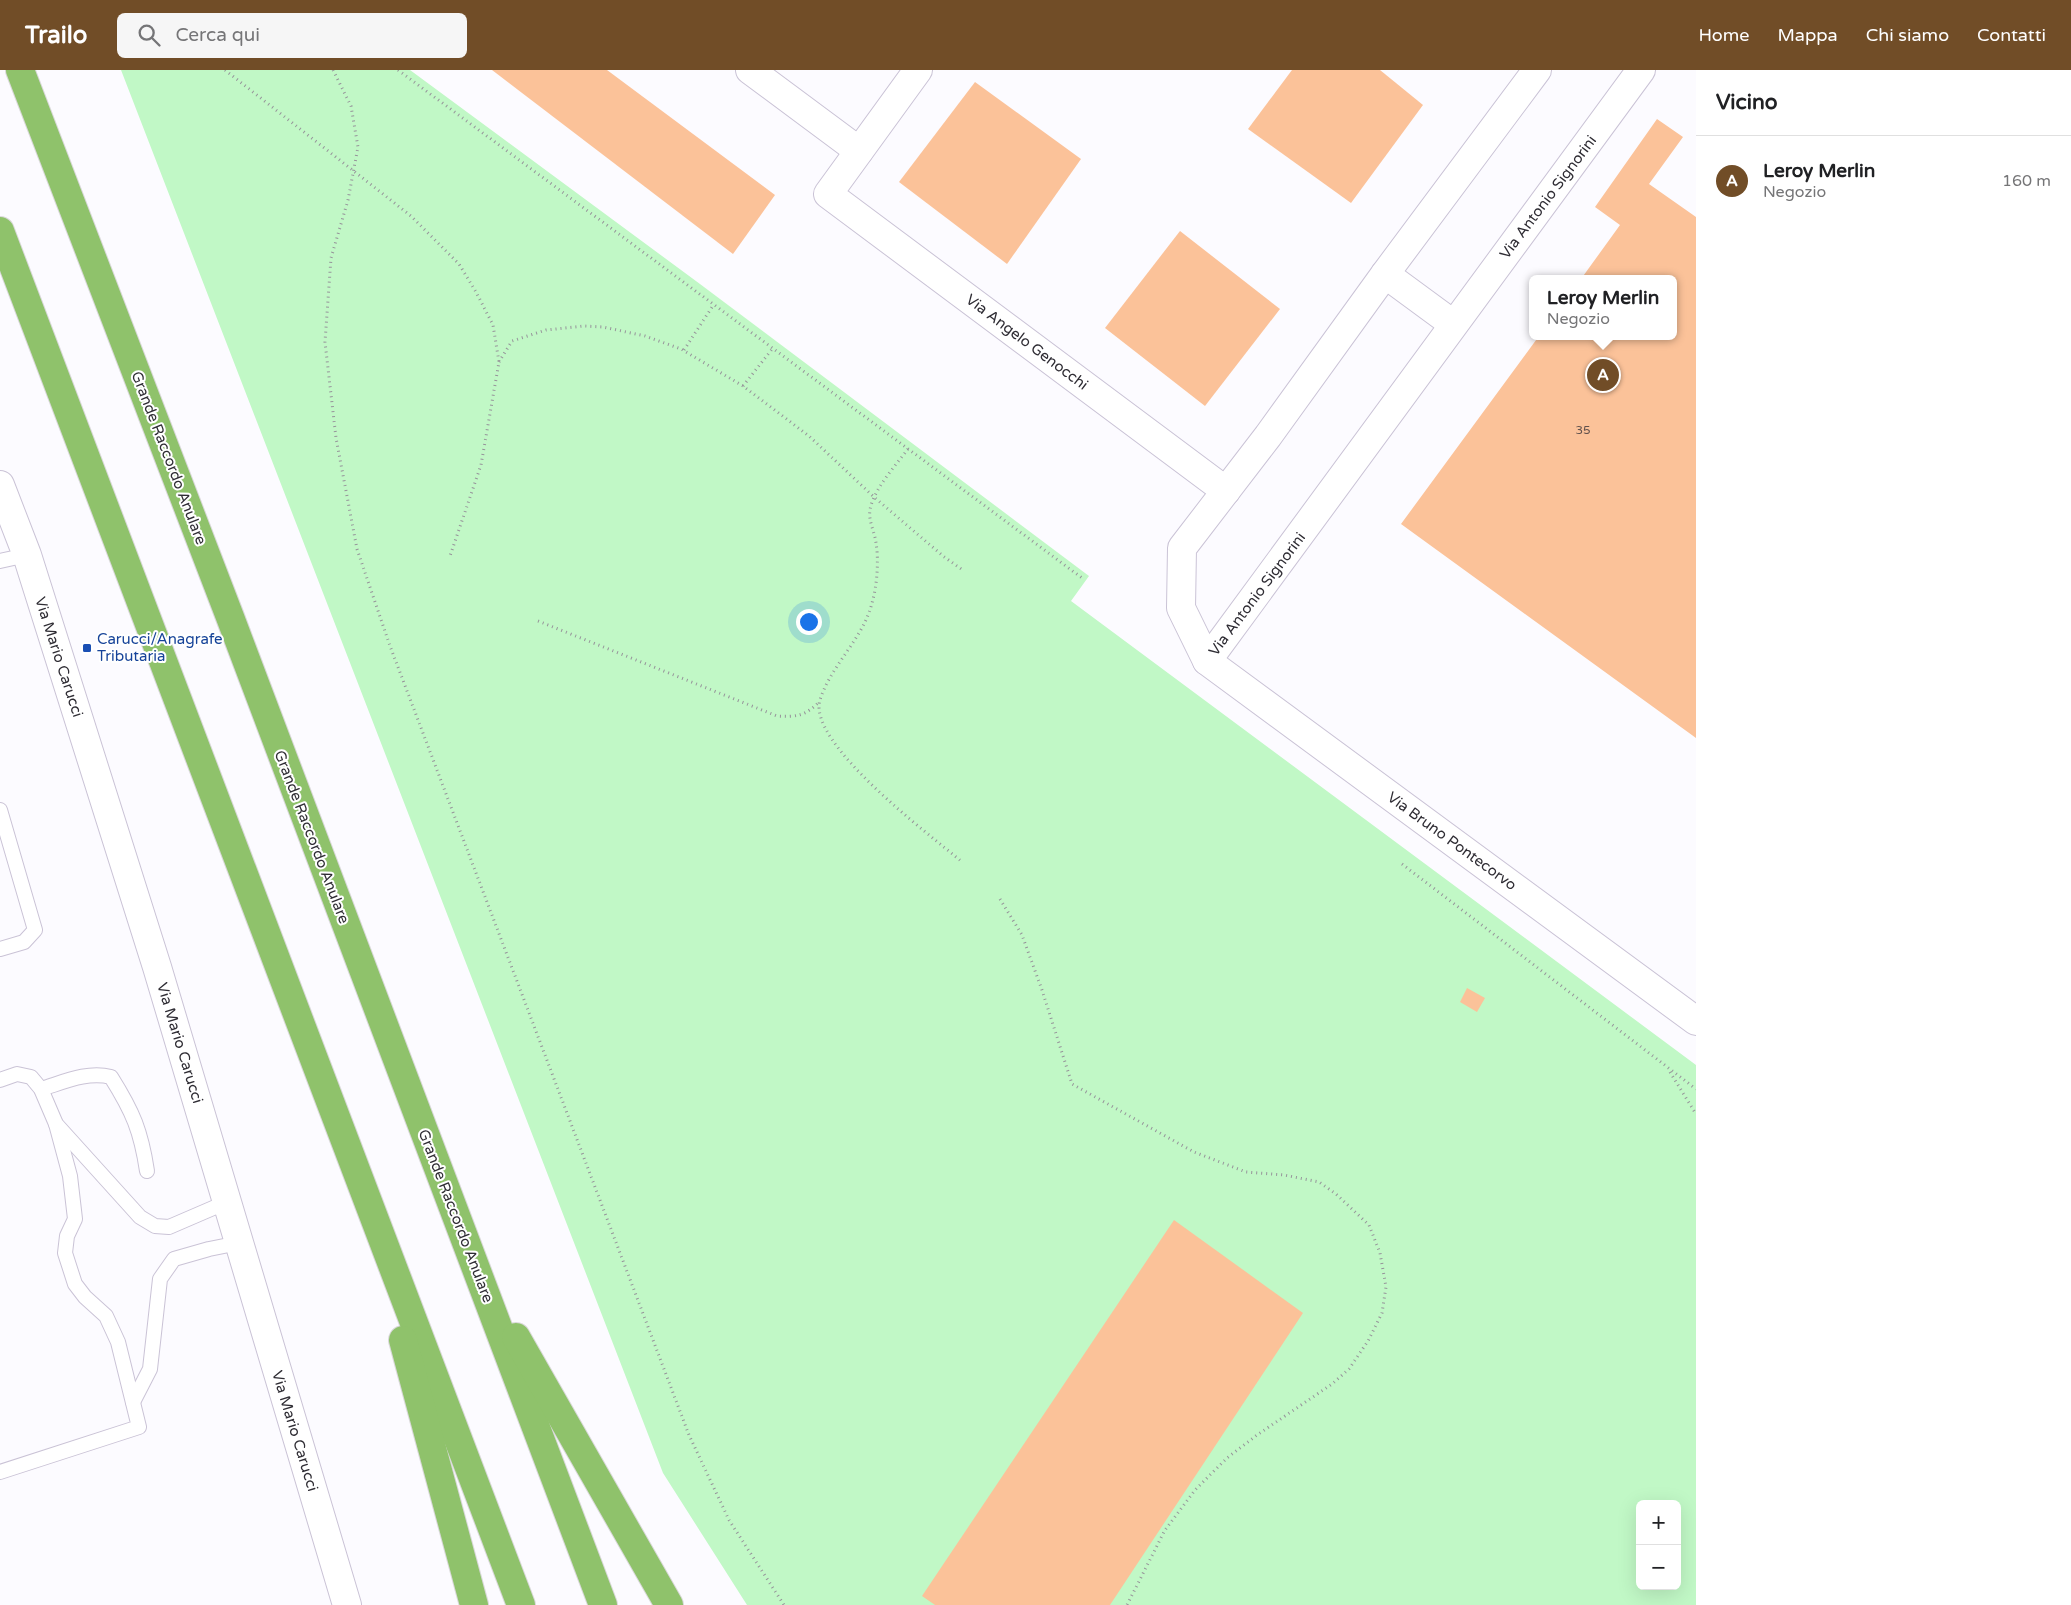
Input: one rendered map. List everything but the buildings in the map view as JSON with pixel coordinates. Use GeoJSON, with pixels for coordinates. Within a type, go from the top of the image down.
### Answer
{"type":"FeatureCollection","features":[{"type":"Feature","properties":{"kind":"highway","name":"Grande Raccordo Anulare"},"geometry":{"type":"LineString","coordinates":[[20,70],[603,1605]]}},
{"type":"Feature","properties":{"kind":"highway"},"geometry":{"type":"LineString","coordinates":[[0,231],[521,1605]]}},
{"type":"Feature","properties":{"kind":"highway"},"geometry":{"type":"LineString","coordinates":[[360,1182],[474,1605]]}},
{"type":"Feature","properties":{"kind":"highway"},"geometry":{"type":"LineString","coordinates":[[474,1265],[669,1605]]}},
{"type":"Feature","properties":{"kind":"street"},"geometry":{"type":"LineString","coordinates":[[750,70],[859,151],[918,70]]}},
{"type":"Feature","properties":{"kind":"street","name":"Via Antonio Signorini"},"geometry":{"type":"LineString","coordinates":[[1537,70],[1385,274],[1268,436],[1182,548],[1181,608],[1207,661],[1337,486],[1633,73]]}},
{"type":"Feature","properties":{"kind":"street","name":"Via Angelo Genocchi"},"geometry":{"type":"LineString","coordinates":[[859,151],[828,194],[1226,491]]}},
{"type":"Feature","properties":{"kind":"street"},"geometry":{"type":"LineString","coordinates":[[1385,274],[1453,324]]}},
{"type":"Feature","properties":{"kind":"street","name":"Via Mario Carucci"},"geometry":{"type":"LineString","coordinates":[[0,486],[7,528],[27,554],[157,967],[347,1605]]}},
{"type":"Feature","properties":{"kind":"street","name":"Via Bruno Pontecorvo"},"geometry":{"type":"LineString","coordinates":[[1207,661],[1696,1021]]}},
{"type":"Feature","properties":{"kind":"lane"},"geometry":{"type":"LineString","coordinates":[[0,561],[27,554]]}},
{"type":"Feature","properties":{"kind":"lane"},"geometry":{"type":"LineString","coordinates":[[0,810],[35,930],[24,942],[0,949]]}},
{"type":"Feature","properties":{"kind":"lane"},"geometry":{"type":"LineString","coordinates":[[0,1080],[17,1074],[31,1077],[41,1089],[56,1124],[70,1176],[75,1219],[67,1236],[65,1253],[74,1284],[106,1316],[118,1342],[139,1427],[0,1472]]}},
{"type":"Feature","properties":{"kind":"lane"},"geometry":{"type":"LineString","coordinates":[[41,1089],[84,1076],[100,1074],[111,1077],[129,1106],[136,1123],[142,1139],[147,1171]]}},
{"type":"Feature","properties":{"kind":"lane"},"geometry":{"type":"LineString","coordinates":[[56,1124],[140,1217],[155,1226],[169,1227],[227,1202]]}},
{"type":"Feature","properties":{"kind":"lane"},"geometry":{"type":"LineString","coordinates":[[133,1402],[150,1369],[160,1279],[174,1259],[208,1249],[239,1243]]}},
{"type":"Feature","properties":{"kind":"path"},"geometry":{"type":"LineString","coordinates":[[225,70],[412,216],[459,264],[494,325],[499,362],[481,465],[450,556]]}},
{"type":"Feature","properties":{"kind":"path"},"geometry":{"type":"LineString","coordinates":[[333,70],[351,106],[358,147],[348,200],[331,258],[326,342],[336,438],[357,549],[390,646],[689,1435],[728,1520],[784,1605]]}},
{"type":"Feature","properties":{"kind":"path"},"geometry":{"type":"LineString","coordinates":[[398,70],[1082,578]]}},
{"type":"Feature","properties":{"kind":"path"},"geometry":{"type":"LineString","coordinates":[[684,350],[714,304]]}},
{"type":"Feature","properties":{"kind":"path"},"geometry":{"type":"LineString","coordinates":[[499,362],[512,341],[546,330],[584,326],[603,327],[645,336],[684,350],[742,386],[809,436],[874,497],[943,556],[964,571]]}},
{"type":"Feature","properties":{"kind":"path"},"geometry":{"type":"LineString","coordinates":[[742,386],[773,348]]}},
{"type":"Feature","properties":{"kind":"path"},"geometry":{"type":"LineString","coordinates":[[538,621],[778,716],[796,717],[811,710],[820,702],[842,659],[862,627],[872,604],[876,575],[876,544],[870,511],[874,497],[908,449]]}},
{"type":"Feature","properties":{"kind":"path"},"geometry":{"type":"LineString","coordinates":[[820,702],[823,725],[837,747],[866,779],[961,861]]}},
{"type":"Feature","properties":{"kind":"path"},"geometry":{"type":"LineString","coordinates":[[1402,864],[1696,1089]]}},
{"type":"Feature","properties":{"kind":"path"},"geometry":{"type":"LineString","coordinates":[[1000,899],[1022,935],[1072,1084],[1194,1152],[1246,1172],[1284,1175],[1319,1182],[1336,1194],[1369,1225],[1380,1253],[1386,1286],[1382,1313],[1368,1341],[1349,1369],[1332,1384],[1257,1435],[1227,1458],[1195,1490],[1165,1530],[1128,1605]]}},
{"type":"Feature","properties":{"kind":"path"},"geometry":{"type":"LineString","coordinates":[[1669,1069],[1696,1114]]}},
{"type":"Feature","properties":{"kind":"green space"},"geometry":{"type":"Polygon","coordinates":[[[121,70],[410,70],[700,284],[1089,576],[1071,601],[1696,1065],[1696,1605],[747,1605],[663,1473],[121,70]]]}},
{"type":"Feature","properties":{"kind":"place","name":"Leroy Merlin"},"geometry":{"type":"Point","coordinates":[1603,375]}},
{"type":"Feature","properties":{"kind":"place","name":"Carucci/Anagrafe Tributaria"},"geometry":{"type":"Point","coordinates":[87,648]}}]}
